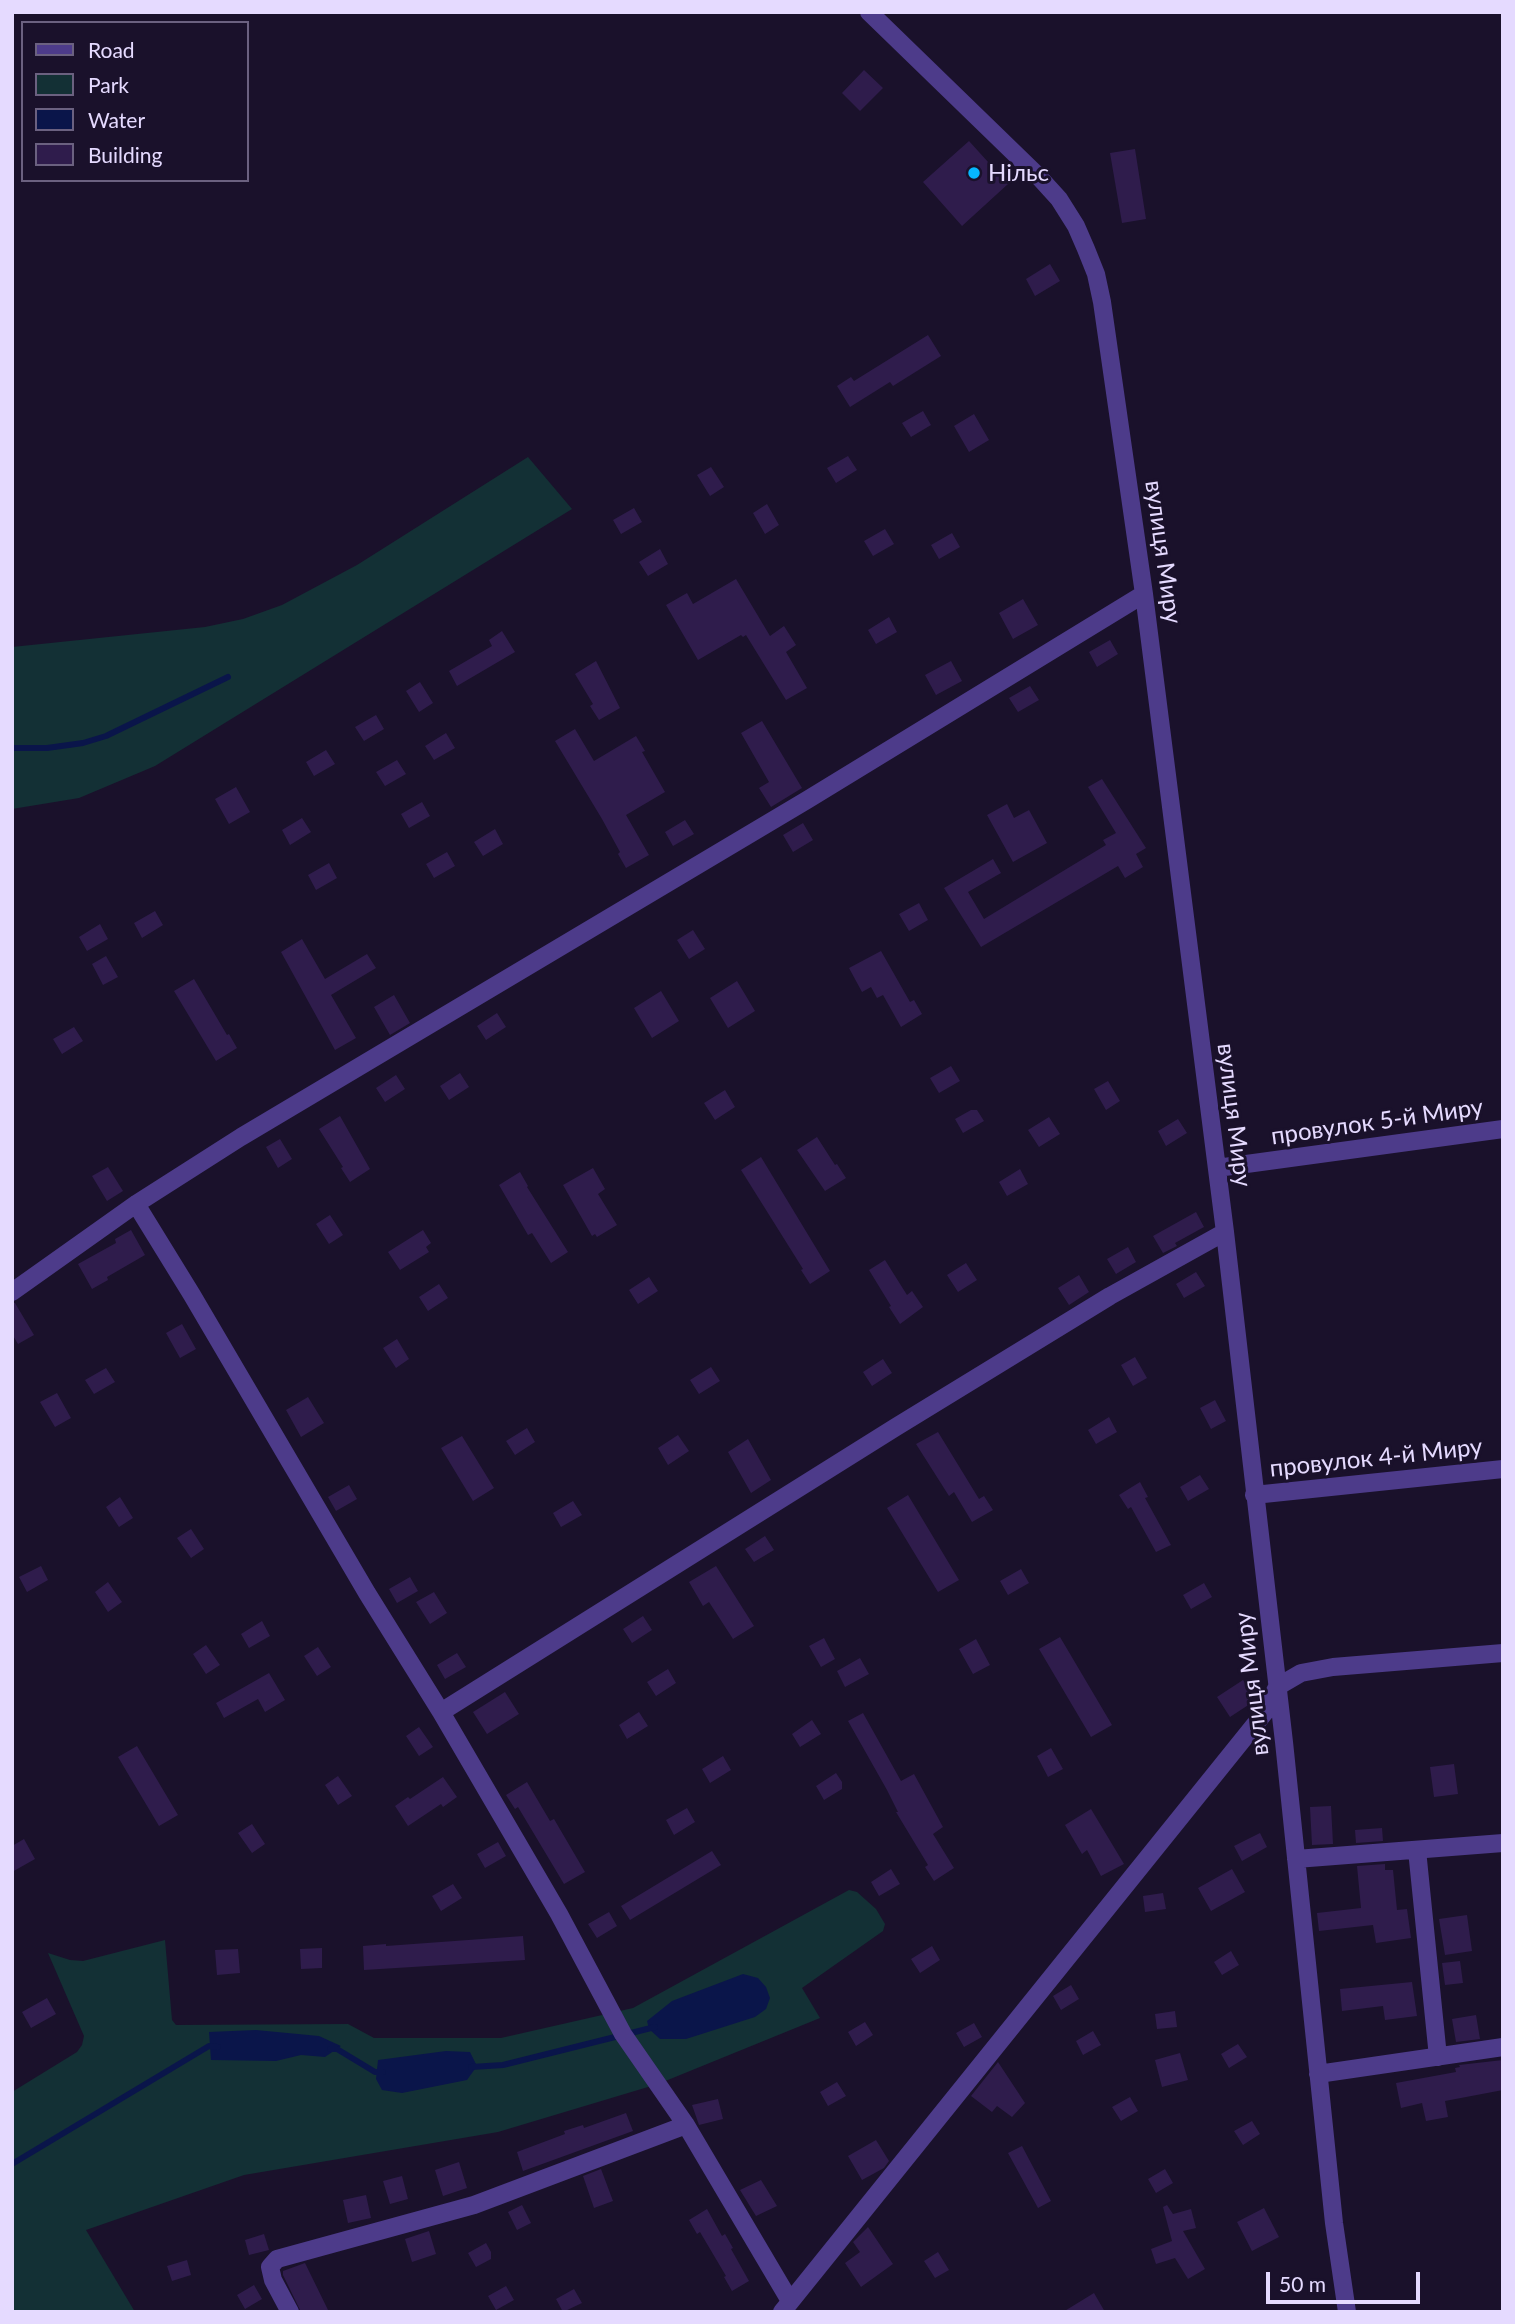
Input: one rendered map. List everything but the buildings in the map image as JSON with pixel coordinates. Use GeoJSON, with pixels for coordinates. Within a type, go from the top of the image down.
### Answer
{"type":"FeatureCollection","features":[{"type":"Feature","properties":{"kind":"street","name":"вулиця Миру"},"geometry":{"type":"LineString","coordinates":[[869,12],[1059,199],[1076,226],[1096,274],[1104,312],[1144,594],[1217,1168],[1277,1687],[1334,2223],[1347,2312]]}},
{"type":"Feature","properties":{"kind":"street"},"geometry":{"type":"LineString","coordinates":[[12,1292],[136,1204],[241,1137],[807,800],[1144,594]]}},
{"type":"Feature","properties":{"kind":"street","name":"провулок 5-й Миру"},"geometry":{"type":"LineString","coordinates":[[1217,1168],[1503,1129]]}},
{"type":"Feature","properties":{"kind":"street"},"geometry":{"type":"LineString","coordinates":[[136,1204],[367,1593],[441,1712],[559,1914],[623,2034],[686,2125],[786,2306],[1265,1712],[1277,1687],[1301,1673],[1333,1667],[1503,1653]]}},
{"type":"Feature","properties":{"kind":"street"},"geometry":{"type":"LineString","coordinates":[[441,1712],[884,1434],[1110,1296],[1224,1232]]}},
{"type":"Feature","properties":{"kind":"street","name":"провулок 4-й Миру"},"geometry":{"type":"LineString","coordinates":[[1254,1495],[1503,1469]]}},
{"type":"Feature","properties":{"kind":"street"},"geometry":{"type":"LineString","coordinates":[[1296,1859],[1503,1843]]}},
{"type":"Feature","properties":{"kind":"street"},"geometry":{"type":"LineString","coordinates":[[1417,1850],[1438,2057]]}},
{"type":"Feature","properties":{"kind":"street"},"geometry":{"type":"LineString","coordinates":[[1318,2074],[1503,2047]]}},
{"type":"Feature","properties":{"kind":"street"},"geometry":{"type":"LineString","coordinates":[[290,2312],[273,2280],[270,2267],[277,2259],[474,2205],[686,2125]]}},
{"type":"Feature","properties":{"kind":"green space"},"geometry":{"type":"Polygon","coordinates":[[[528,457],[572,509],[155,766],[79,798],[12,809],[12,647],[205,627],[243,619],[282,605],[357,565],[528,457]]]}},
{"type":"Feature","properties":{"kind":"green space"},"geometry":{"type":"Polygon","coordinates":[[[849,1890],[857,1892],[876,1909],[885,1924],[883,1931],[802,1988],[820,2018],[658,2084],[498,2132],[244,2175],[86,2230],[135,2312],[12,2312],[12,2092],[77,2052],[84,2036],[48,1953],[83,1961],[165,1940],[172,2020],[176,2025],[348,2024],[374,2038],[501,2038],[633,2008],[849,1890]]]}},
{"type":"Feature","properties":{"kind":"water"},"geometry":{"type":"Polygon","coordinates":[[[743,1974],[758,1978],[766,1987],[770,1998],[766,2009],[755,2017],[686,2039],[660,2039],[649,2029],[647,2021],[672,2001],[743,1974]]]}},
{"type":"Feature","properties":{"kind":"water"},"geometry":{"type":"Polygon","coordinates":[[[256,2030],[319,2036],[341,2046],[325,2057],[301,2055],[276,2061],[211,2060],[209,2032],[256,2030]]]}},
{"type":"Feature","properties":{"kind":"water"},"geometry":{"type":"Polygon","coordinates":[[[446,2051],[470,2052],[477,2066],[467,2080],[402,2093],[382,2090],[376,2079],[378,2060],[446,2051]]]}},
{"type":"Feature","properties":{"kind":"waterway"},"geometry":{"type":"LineString","coordinates":[[12,748],[47,748],[83,743],[106,736],[228,677]]}},
{"type":"Feature","properties":{"kind":"waterway"},"geometry":{"type":"LineString","coordinates":[[471,2067],[503,2065],[655,2027]]}},
{"type":"Feature","properties":{"kind":"waterway"},"geometry":{"type":"LineString","coordinates":[[12,2164],[209,2046],[218,2047]]}},
{"type":"Feature","properties":{"kind":"waterway"},"geometry":{"type":"LineString","coordinates":[[330,2049],[337,2049],[375,2072],[383,2072]]}},
{"type":"Feature","properties":{"kind":"place","name":"Нільс"},"geometry":{"type":"Point","coordinates":[974,173]}}]}
